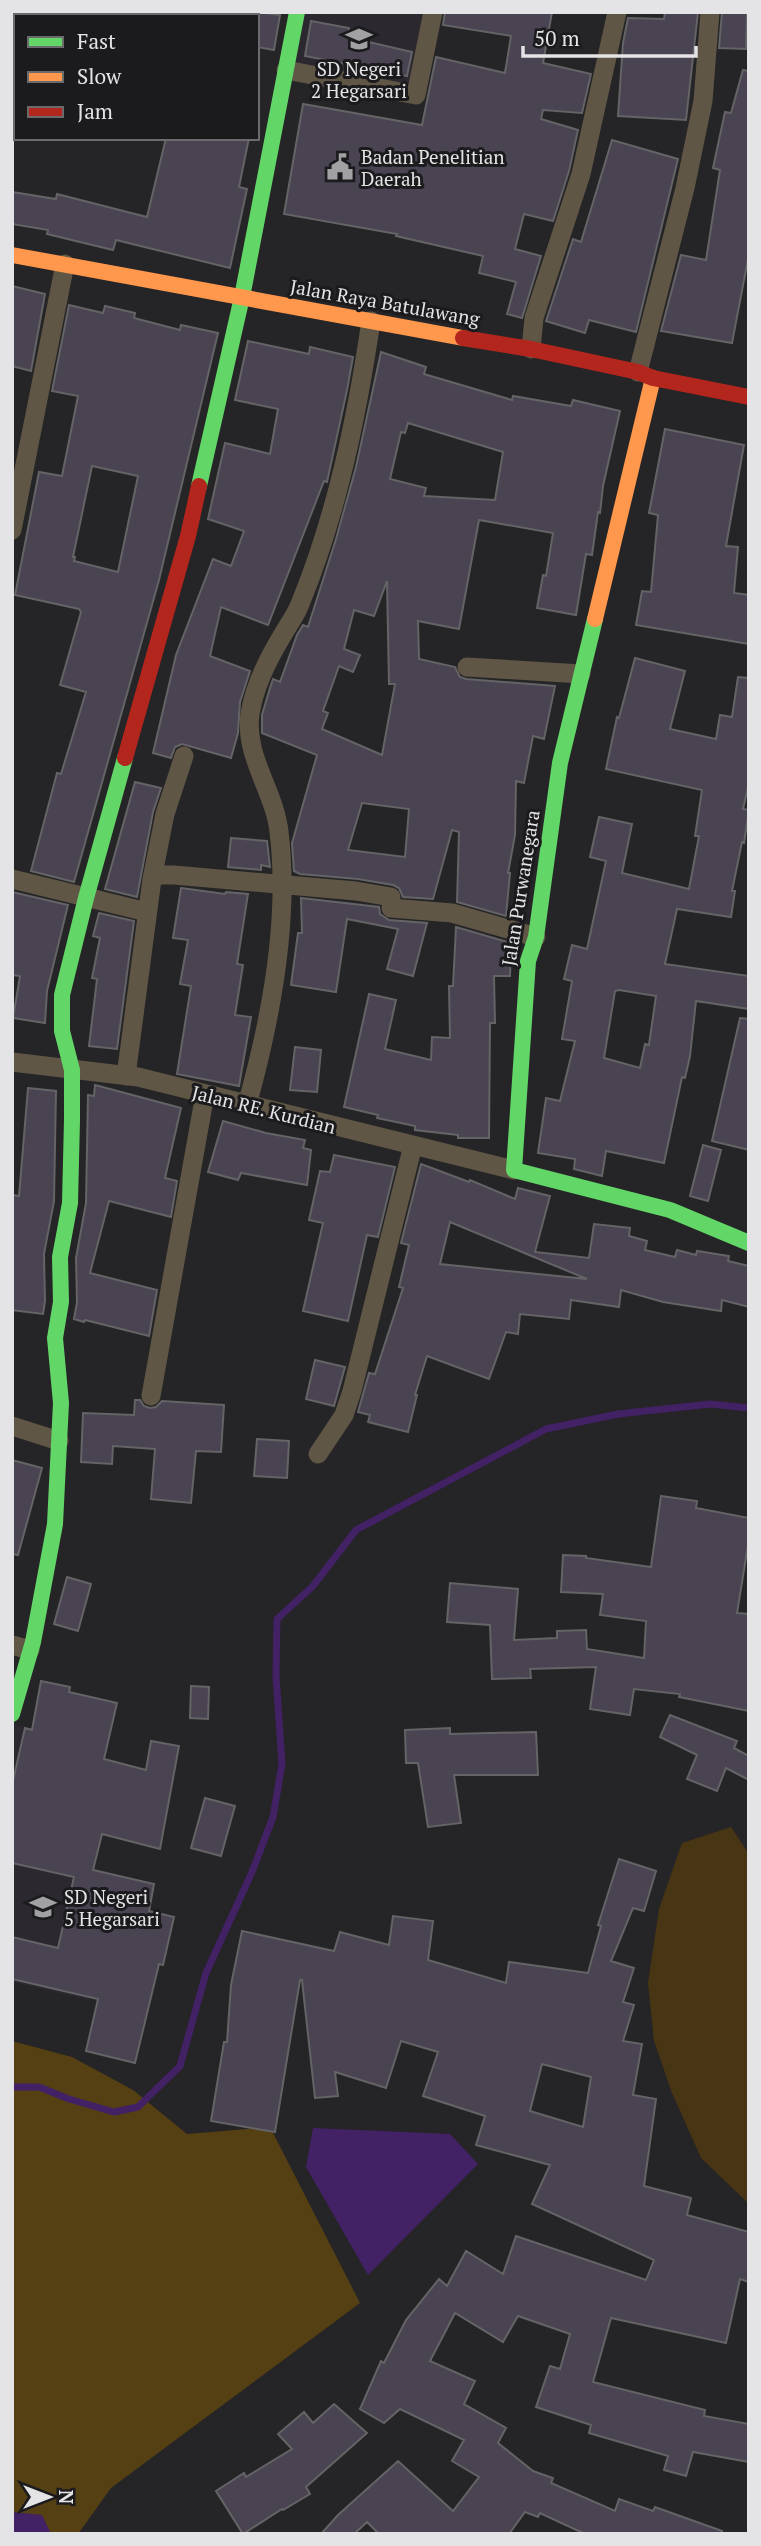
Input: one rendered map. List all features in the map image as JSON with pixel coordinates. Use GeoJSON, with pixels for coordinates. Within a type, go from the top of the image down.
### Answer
{"type":"FeatureCollection","features":[{"type":"Feature","properties":{"kind":"main road"},"geometry":{"type":"LineString","coordinates":[[12,1714],[21,1648],[55,1524],[61,1403],[55,1338],[61,1302],[60,1257],[70,1203],[72,1070],[62,1031],[62,995],[86,898],[188,536],[242,297],[297,12]]}},
{"type":"Feature","properties":{"kind":"main road","name":"Jalan Raya Batulawang"},"geometry":{"type":"LineString","coordinates":[[12,255],[531,349],[749,397]]}},
{"type":"Feature","properties":{"kind":"main road","name":"Jalan Purwanegara"},"geometry":{"type":"LineString","coordinates":[[514,1170],[528,961],[536,937],[560,763],[646,375]]}},
{"type":"Feature","properties":{"kind":"main road"},"geometry":{"type":"LineString","coordinates":[[514,1170],[670,1210],[749,1243]]}},
{"type":"Feature","properties":{"kind":"street"},"geometry":{"type":"LineString","coordinates":[[286,69],[416,95],[433,12]]}},
{"type":"Feature","properties":{"kind":"street"},"geometry":{"type":"LineString","coordinates":[[531,349],[534,318],[581,174],[617,12]]}},
{"type":"Feature","properties":{"kind":"street"},"geometry":{"type":"LineString","coordinates":[[646,375],[700,113],[710,12]]}},
{"type":"Feature","properties":{"kind":"street"},"geometry":{"type":"LineString","coordinates":[[12,530],[65,264]]}},
{"type":"Feature","properties":{"kind":"street"},"geometry":{"type":"LineString","coordinates":[[247,1105],[276,970],[282,884],[279,830],[251,741],[250,716],[256,690],[280,639],[299,607],[330,517],[361,389],[371,321]]}},
{"type":"Feature","properties":{"kind":"street"},"geometry":{"type":"LineString","coordinates":[[467,667],[581,674]]}},
{"type":"Feature","properties":{"kind":"street"},"geometry":{"type":"LineString","coordinates":[[126,1076],[152,879],[165,814],[184,756]]}},
{"type":"Feature","properties":{"kind":"street"},"geometry":{"type":"LineString","coordinates":[[152,879],[160,875],[174,875],[282,884],[452,913],[536,937]]}},
{"type":"Feature","properties":{"kind":"street"},"geometry":{"type":"LineString","coordinates":[[12,879],[147,912]]}},
{"type":"Feature","properties":{"kind":"street","name":"Jalan RE. Kurdian"},"geometry":{"type":"LineString","coordinates":[[12,1062],[126,1076],[514,1170]]}},
{"type":"Feature","properties":{"kind":"street"},"geometry":{"type":"LineString","coordinates":[[151,1396],[205,1094]]}},
{"type":"Feature","properties":{"kind":"street"},"geometry":{"type":"LineString","coordinates":[[318,1454],[344,1415],[352,1391],[413,1145]]}},
{"type":"Feature","properties":{"kind":"street"},"geometry":{"type":"LineString","coordinates":[[12,1426],[59,1441]]}},
{"type":"Feature","properties":{"kind":"shaded area","name":"SD Negeri 2 Hegarsari"},"geometry":{"type":"Polygon","coordinates":[[[301,12],[429,12],[413,90],[290,65],[301,12]]]}},
{"type":"Feature","properties":{"kind":"shaded area"},"geometry":{"type":"Polygon","coordinates":[[[12,1724],[59,1734],[80,1864],[117,1874],[89,2000],[12,1982],[12,1724]]]}},
{"type":"Feature","properties":{"kind":"shaded area"},"geometry":{"type":"Polygon","coordinates":[[[731,1827],[749,1854],[749,2204],[701,2158],[672,2093],[654,2041],[648,1983],[659,1909],[682,1843],[731,1827]]]}},
{"type":"Feature","properties":{"kind":"shaded area"},"geometry":{"type":"Polygon","coordinates":[[[12,2041],[72,2057],[133,2090],[187,2134],[270,2127],[360,2303],[111,2488],[78,2534],[12,2534],[12,2041]]]}},
{"type":"Feature","properties":{"kind":"shaded area"},"geometry":{"type":"Polygon","coordinates":[[[313,2128],[450,2134],[478,2164],[368,2275],[306,2167],[313,2128]]]}},
{"type":"Feature","properties":{"kind":"shaded area"},"geometry":{"type":"Polygon","coordinates":[[[12,2512],[42,2515],[51,2534],[12,2534],[12,2512]]]}},
{"type":"Feature","properties":{"kind":"building"},"geometry":{"type":"Polygon","coordinates":[[[445,12],[552,12],[543,63],[591,74],[582,113],[543,110],[541,119],[578,130],[569,171],[553,221],[524,214],[515,249],[541,256],[522,318],[507,314],[516,282],[479,273],[483,256],[396,236],[397,234],[284,214],[303,104],[422,125],[436,57],[505,73],[511,36],[443,25],[445,12]]]}},
{"type":"Feature","properties":{"kind":"building"},"geometry":{"type":"Polygon","coordinates":[[[665,12],[698,12],[686,120],[618,116],[623,43],[628,18],[664,19],[665,12]]]}},
{"type":"Feature","properties":{"kind":"building"},"geometry":{"type":"Polygon","coordinates":[[[722,12],[747,12],[746,49],[719,48],[722,12]]]}},
{"type":"Feature","properties":{"kind":"building"},"geometry":{"type":"Polygon","coordinates":[[[257,14],[280,15],[274,50],[259,47],[257,14]]]}},
{"type":"Feature","properties":{"kind":"building"},"geometry":{"type":"Polygon","coordinates":[[[311,21],[349,28],[347,37],[412,52],[407,76],[305,56],[311,21]]]}},
{"type":"Feature","properties":{"kind":"building"},"geometry":{"type":"Polygon","coordinates":[[[743,70],[749,71],[749,254],[732,343],[661,331],[681,255],[706,260],[720,170],[713,168],[725,112],[731,113],[743,70]]]}},
{"type":"Feature","properties":{"kind":"building"},"geometry":{"type":"Polygon","coordinates":[[[166,140],[249,140],[239,187],[247,189],[230,268],[116,240],[113,250],[47,234],[48,230],[12,224],[12,192],[56,199],[57,194],[147,217],[166,140]]]}},
{"type":"Feature","properties":{"kind":"building"},"geometry":{"type":"Polygon","coordinates":[[[612,140],[678,159],[636,332],[589,320],[585,333],[546,321],[573,239],[581,242],[612,140]]]}},
{"type":"Feature","properties":{"kind":"building"},"geometry":{"type":"Polygon","coordinates":[[[12,286],[45,294],[31,371],[12,366],[12,286]]]}},
{"type":"Feature","properties":{"kind":"building"},"geometry":{"type":"Polygon","coordinates":[[[69,305],[103,313],[105,306],[135,313],[134,318],[180,330],[181,325],[218,333],[159,580],[74,882],[31,871],[57,773],[61,774],[86,692],[60,685],[81,612],[79,609],[15,595],[39,472],[62,476],[78,396],[52,391],[69,305]],[[92,466],[74,561],[118,572],[138,476],[92,466]]]}},
{"type":"Feature","properties":{"kind":"building"},"geometry":{"type":"Polygon","coordinates":[[[248,341],[309,354],[310,347],[353,357],[347,390],[327,482],[324,481],[268,625],[221,607],[210,656],[250,671],[240,702],[238,733],[231,758],[182,744],[175,747],[171,758],[153,753],[176,655],[213,559],[231,566],[244,531],[208,519],[225,443],[270,454],[278,409],[235,400],[248,341]]]}},
{"type":"Feature","properties":{"kind":"building"},"geometry":{"type":"Polygon","coordinates":[[[381,352],[426,367],[424,374],[512,400],[513,396],[571,406],[573,400],[620,411],[603,486],[592,555],[586,554],[576,615],[537,608],[543,575],[546,576],[553,533],[479,520],[459,629],[418,621],[419,659],[455,667],[460,677],[466,679],[555,686],[544,739],[533,736],[524,783],[516,781],[515,835],[508,873],[506,916],[457,902],[459,832],[452,830],[433,899],[403,897],[399,888],[393,885],[300,874],[294,871],[292,843],[317,755],[262,733],[262,715],[273,679],[280,682],[297,635],[303,625],[308,627],[356,467],[381,352]],[[408,423],[405,433],[401,432],[390,479],[426,488],[424,496],[495,500],[503,452],[408,423]],[[387,581],[374,616],[354,610],[344,649],[360,655],[353,672],[339,666],[323,711],[328,713],[322,729],[382,755],[395,684],[389,684],[387,581]],[[362,803],[348,850],[405,857],[409,809],[362,803]]]}},
{"type":"Feature","properties":{"kind":"building"},"geometry":{"type":"Polygon","coordinates":[[[665,429],[744,445],[726,546],[738,547],[734,593],[749,595],[749,644],[636,625],[642,591],[651,592],[658,515],[649,513],[665,429]]]}},
{"type":"Feature","properties":{"kind":"building"},"geometry":{"type":"Polygon","coordinates":[[[635,658],[685,671],[670,729],[716,739],[720,715],[732,717],[738,677],[749,678],[749,783],[743,809],[749,810],[732,891],[735,891],[731,917],[677,909],[665,964],[749,976],[749,1009],[696,1001],[690,1056],[685,1078],[682,1077],[664,1163],[606,1151],[602,1176],[574,1169],[575,1159],[538,1153],[546,1098],[560,1101],[575,1041],[562,1039],[572,981],[564,979],[572,945],[587,949],[606,861],[590,857],[599,817],[632,824],[622,873],[689,889],[699,836],[695,836],[702,790],[606,769],[617,717],[619,718],[635,658]],[[615,991],[604,1058],[640,1068],[645,1044],[649,1045],[656,996],[615,991]]]}},
{"type":"Feature","properties":{"kind":"building"},"geometry":{"type":"Polygon","coordinates":[[[135,782],[161,788],[153,812],[137,897],[105,889],[135,782]]]}},
{"type":"Feature","properties":{"kind":"building"},"geometry":{"type":"Polygon","coordinates":[[[231,838],[267,841],[270,867],[261,865],[261,870],[228,867],[231,838]]]}},
{"type":"Feature","properties":{"kind":"building"},"geometry":{"type":"Polygon","coordinates":[[[181,888],[248,894],[237,964],[243,965],[235,1015],[251,1017],[239,1086],[177,1074],[191,986],[180,984],[188,940],[173,938],[181,888]]]}},
{"type":"Feature","properties":{"kind":"building"},"geometry":{"type":"Polygon","coordinates":[[[12,892],[68,905],[47,991],[45,1023],[13,1018],[20,976],[12,975],[12,892]]]}},
{"type":"Feature","properties":{"kind":"building"},"geometry":{"type":"Polygon","coordinates":[[[301,898],[379,907],[380,914],[389,920],[427,923],[413,976],[387,969],[398,929],[347,919],[336,992],[291,985],[298,933],[302,933],[301,898]]]}},
{"type":"Feature","properties":{"kind":"building"},"geometry":{"type":"Polygon","coordinates":[[[99,913],[134,921],[117,1049],[89,1046],[97,979],[92,978],[100,938],[93,936],[99,913]]]}},
{"type":"Feature","properties":{"kind":"building"},"geometry":{"type":"Polygon","coordinates":[[[456,927],[511,943],[510,976],[494,976],[495,1023],[490,1023],[489,1138],[458,1138],[458,1135],[415,1130],[415,1126],[344,1107],[369,994],[396,1000],[385,1049],[431,1060],[432,1037],[450,1038],[449,986],[453,986],[456,927]]]}},
{"type":"Feature","properties":{"kind":"building"},"geometry":{"type":"Polygon","coordinates":[[[740,1018],[749,1019],[749,1150],[712,1141],[740,1018]]]}},
{"type":"Feature","properties":{"kind":"building"},"geometry":{"type":"Polygon","coordinates":[[[295,1047],[321,1050],[317,1092],[290,1090],[295,1047]]]}},
{"type":"Feature","properties":{"kind":"building"},"geometry":{"type":"Polygon","coordinates":[[[95,1085],[181,1108],[165,1178],[177,1181],[171,1217],[109,1201],[90,1273],[157,1290],[149,1336],[74,1319],[77,1302],[76,1258],[86,1203],[88,1095],[94,1096],[95,1085]]]}},
{"type":"Feature","properties":{"kind":"building"},"geometry":{"type":"Polygon","coordinates":[[[28,1088],[56,1091],[54,1201],[44,1254],[43,1314],[12,1310],[12,1195],[19,1196],[28,1088]]]}},
{"type":"Feature","properties":{"kind":"building"},"geometry":{"type":"Polygon","coordinates":[[[223,1121],[305,1140],[303,1148],[311,1150],[307,1185],[241,1173],[238,1180],[208,1172],[223,1121]]]}},
{"type":"Feature","properties":{"kind":"building"},"geometry":{"type":"Polygon","coordinates":[[[703,1145],[721,1150],[708,1201],[690,1196],[703,1145]]]}},
{"type":"Feature","properties":{"kind":"building"},"geometry":{"type":"Polygon","coordinates":[[[334,1155],[395,1167],[378,1237],[367,1235],[348,1321],[303,1311],[323,1223],[309,1220],[320,1171],[330,1172],[334,1155]]]}},
{"type":"Feature","properties":{"kind":"building"},"geometry":{"type":"Polygon","coordinates":[[[421,1164],[469,1182],[470,1180],[515,1199],[518,1188],[550,1196],[535,1252],[589,1258],[594,1224],[630,1228],[629,1236],[647,1241],[645,1250],[675,1257],[677,1250],[696,1255],[697,1251],[729,1256],[728,1261],[749,1266],[749,1307],[722,1300],[721,1311],[663,1302],[621,1290],[619,1307],[571,1300],[569,1319],[520,1314],[518,1334],[506,1332],[489,1379],[427,1356],[415,1395],[408,1432],[368,1422],[370,1415],[358,1412],[369,1373],[375,1374],[403,1288],[399,1287],[409,1245],[401,1243],[421,1164]],[[450,1222],[440,1264],[587,1279],[450,1222]]]}},
{"type":"Feature","properties":{"kind":"building"},"geometry":{"type":"Polygon","coordinates":[[[315,1360],[345,1367],[334,1406],[306,1399],[315,1360]]]}},
{"type":"Feature","properties":{"kind":"building"},"geometry":{"type":"Polygon","coordinates":[[[135,1400],[140,1400],[144,1406],[150,1408],[156,1407],[162,1401],[224,1405],[221,1452],[196,1451],[191,1503],[151,1499],[155,1449],[113,1446],[112,1464],[81,1462],[83,1413],[134,1415],[135,1400]]]}},
{"type":"Feature","properties":{"kind":"building"},"geometry":{"type":"Polygon","coordinates":[[[257,1439],[289,1441],[287,1478],[254,1476],[257,1439]]]}},
{"type":"Feature","properties":{"kind":"building"},"geometry":{"type":"Polygon","coordinates":[[[12,1460],[42,1468],[18,1555],[12,1554],[12,1460]]]}},
{"type":"Feature","properties":{"kind":"building"},"geometry":{"type":"Polygon","coordinates":[[[661,1496],[697,1501],[696,1508],[749,1518],[749,1539],[737,1613],[749,1614],[749,1711],[679,1697],[680,1694],[634,1689],[630,1715],[590,1709],[596,1667],[530,1669],[531,1678],[492,1679],[490,1625],[447,1622],[450,1583],[518,1589],[514,1640],[557,1638],[557,1631],[586,1630],[587,1649],[644,1658],[646,1621],[600,1615],[603,1594],[561,1592],[563,1555],[586,1556],[651,1567],[661,1496]]]}},
{"type":"Feature","properties":{"kind":"building"},"geometry":{"type":"Polygon","coordinates":[[[67,1577],[91,1584],[78,1631],[54,1624],[67,1577]]]}},
{"type":"Feature","properties":{"kind":"building"},"geometry":{"type":"Polygon","coordinates":[[[41,1681],[70,1687],[69,1692],[117,1703],[104,1759],[146,1770],[151,1741],[179,1746],[160,1849],[102,1834],[93,1870],[154,1884],[149,1911],[174,1917],[163,1965],[159,1964],[135,2063],[86,2051],[98,1999],[12,1979],[12,1937],[58,1948],[74,1877],[12,1863],[12,1785],[25,1728],[32,1730],[41,1681]]]}},
{"type":"Feature","properties":{"kind":"building"},"geometry":{"type":"Polygon","coordinates":[[[191,1686],[209,1687],[208,1719],[190,1718],[191,1686]]]}},
{"type":"Feature","properties":{"kind":"building"},"geometry":{"type":"Polygon","coordinates":[[[670,1715],[737,1741],[734,1748],[749,1756],[749,1780],[726,1768],[717,1791],[687,1779],[697,1755],[660,1737],[670,1715]]]}},
{"type":"Feature","properties":{"kind":"building"},"geometry":{"type":"Polygon","coordinates":[[[450,1728],[450,1734],[536,1732],[538,1775],[454,1775],[461,1823],[428,1827],[418,1763],[406,1763],[405,1730],[450,1728]]]}},
{"type":"Feature","properties":{"kind":"building"},"geometry":{"type":"Polygon","coordinates":[[[205,1798],[235,1806],[221,1856],[191,1848],[205,1798]]]}},
{"type":"Feature","properties":{"kind":"building"},"geometry":{"type":"Polygon","coordinates":[[[619,1859],[656,1871],[644,1911],[633,1908],[611,1961],[634,1968],[623,2002],[634,2005],[623,2041],[642,2044],[633,2095],[656,2099],[644,2186],[691,2198],[687,2215],[749,2232],[749,2282],[740,2279],[726,2343],[611,2318],[593,2382],[705,2410],[704,2416],[749,2424],[749,2462],[693,2452],[686,2476],[664,2470],[668,2456],[589,2433],[591,2425],[536,2407],[550,2366],[560,2369],[570,2334],[518,2316],[503,2342],[455,2313],[430,2361],[475,2381],[464,2404],[506,2428],[498,2443],[533,2471],[553,2478],[551,2483],[615,2511],[619,2499],[653,2511],[655,2507],[722,2531],[722,2534],[585,2534],[540,2513],[538,2517],[525,2512],[509,2534],[379,2534],[367,2522],[354,2534],[321,2534],[398,2461],[453,2511],[479,2477],[452,2461],[464,2440],[400,2409],[384,2423],[360,2409],[381,2361],[384,2363],[406,2320],[439,2279],[447,2286],[466,2251],[503,2274],[516,2236],[646,2280],[654,2260],[532,2204],[550,2165],[476,2145],[485,2116],[423,2096],[438,2052],[401,2041],[386,2088],[335,2072],[338,2096],[315,2098],[302,1980],[275,2132],[211,2121],[224,2042],[227,2042],[231,1985],[242,1931],[334,1951],[340,1932],[389,1945],[393,1916],[433,1921],[428,1960],[506,1983],[509,1962],[588,1973],[601,1926],[598,1925],[619,1859]],[[542,2064],[530,2111],[583,2127],[591,2077],[542,2064]]]}},
{"type":"Feature","properties":{"kind":"building"},"geometry":{"type":"Polygon","coordinates":[[[334,2404],[367,2433],[306,2487],[310,2494],[243,2534],[216,2491],[244,2473],[246,2477],[292,2449],[278,2434],[304,2412],[313,2423],[334,2404]]]}},
{"type":"Feature","properties":{"kind":"waterway"},"geometry":{"type":"LineString","coordinates":[[12,2087],[39,2087],[114,2112],[138,2107],[180,2066],[206,1973],[252,1872],[273,1817],[282,1764],[276,1676],[277,1619],[313,1586],[356,1530],[546,1429],[618,1414],[710,1404],[749,1408]]}},
{"type":"Feature","properties":{"kind":"traffic: fast"},"geometry":{"type":"LineString","coordinates":[[199,486],[242,297],[297,12]]}},
{"type":"Feature","properties":{"kind":"traffic: fast"},"geometry":{"type":"LineString","coordinates":[[595,619],[560,763],[536,937],[528,961],[514,1170],[670,1210],[749,1243]]}},
{"type":"Feature","properties":{"kind":"traffic: fast"},"geometry":{"type":"LineString","coordinates":[[12,1714],[33,1642],[55,1524],[61,1403],[55,1338],[61,1302],[60,1257],[70,1203],[72,1120],[72,1070],[62,1031],[62,995],[125,758]]}},
{"type":"Feature","properties":{"kind":"traffic: slow"},"geometry":{"type":"LineString","coordinates":[[12,255],[463,338]]}},
{"type":"Feature","properties":{"kind":"traffic: slow"},"geometry":{"type":"LineString","coordinates":[[595,619],[653,378]]}},
{"type":"Feature","properties":{"kind":"traffic: jam"},"geometry":{"type":"LineString","coordinates":[[463,338],[531,349],[749,397]]}},
{"type":"Feature","properties":{"kind":"traffic: jam"},"geometry":{"type":"LineString","coordinates":[[125,758],[188,536],[199,486]]}},
{"type":"Feature","properties":{"kind":"place","name":"SD Negeri 2 Hegarsari"},"geometry":{"type":"Point","coordinates":[359,39]}},
{"type":"Feature","properties":{"kind":"place","name":"Badan Penelitian Daerah"},"geometry":{"type":"Point","coordinates":[340,167]}},
{"type":"Feature","properties":{"kind":"place","name":"SD Negeri 5 Hegarsari"},"geometry":{"type":"Point","coordinates":[43,1907]}}]}
